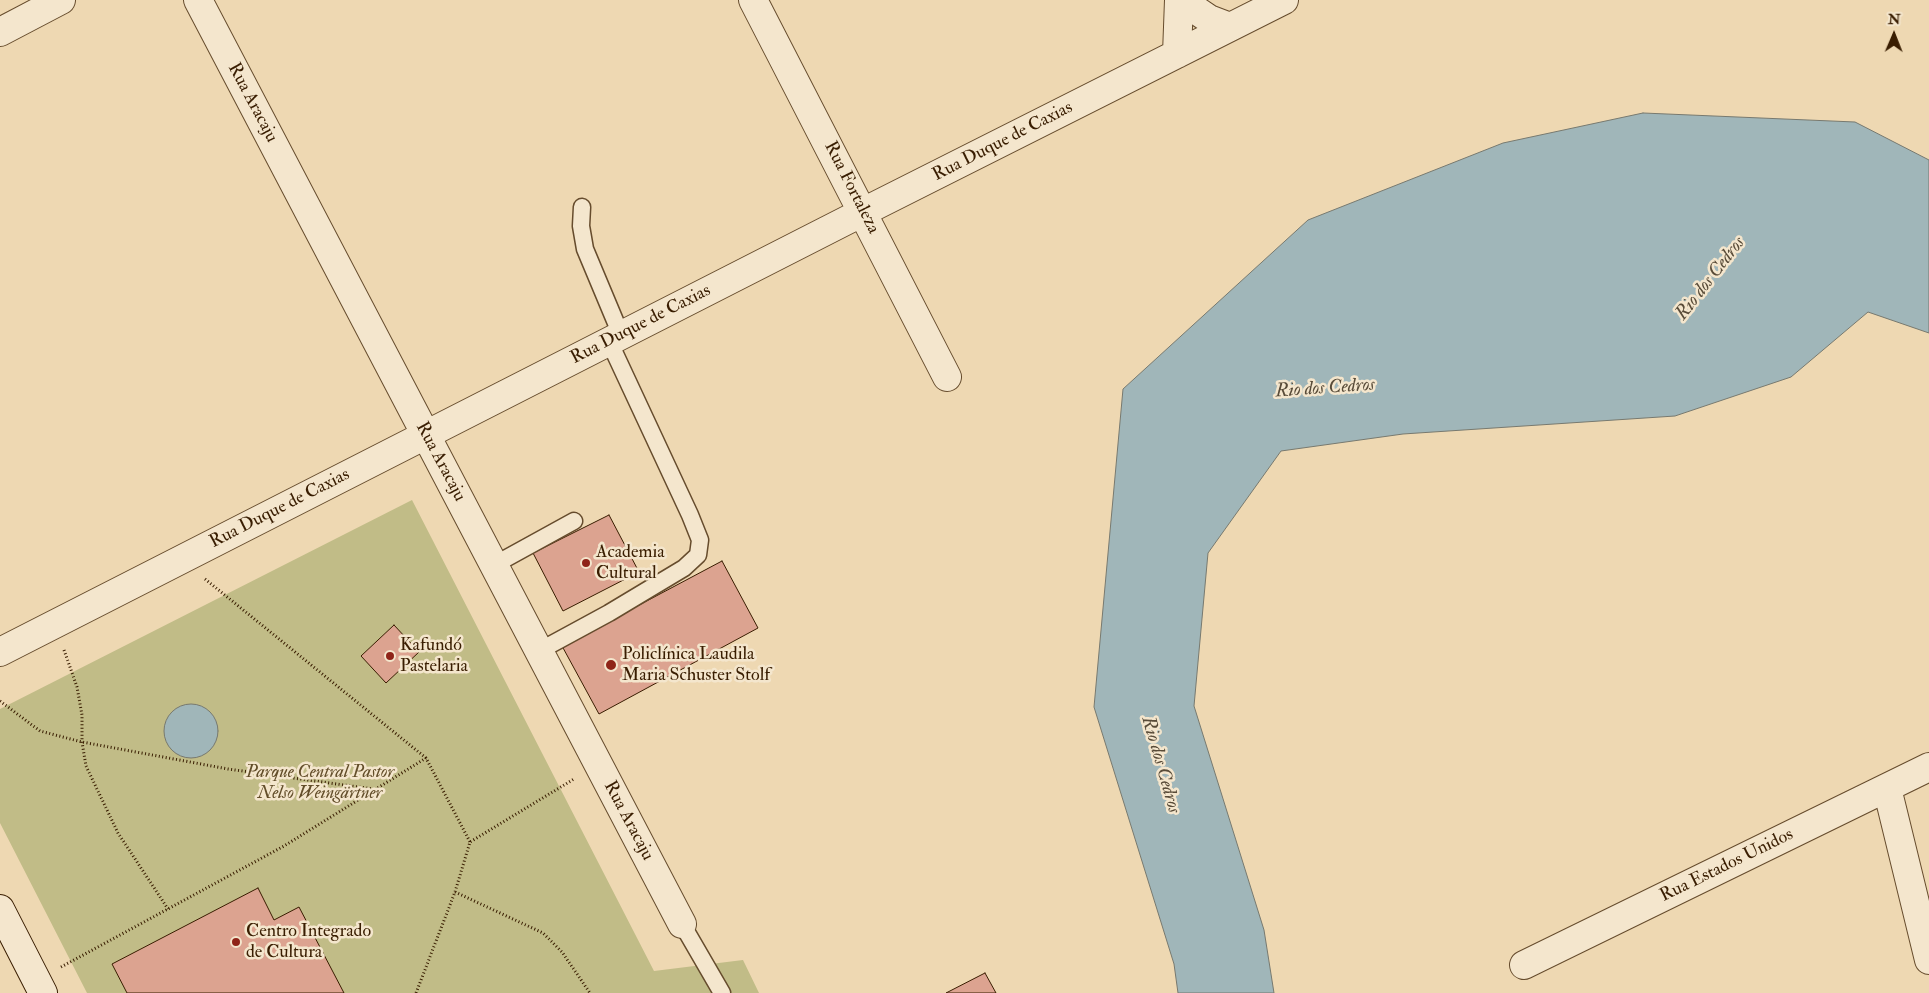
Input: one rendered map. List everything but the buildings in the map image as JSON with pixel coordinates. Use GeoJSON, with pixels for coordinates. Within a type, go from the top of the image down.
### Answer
{"type":"FeatureCollection","features":[{"type":"Feature","properties":{"kind":"street"},"geometry":{"type":"LineString","coordinates":[[0,32],[61,0]]}},
{"type":"Feature","properties":{"kind":"street","name":"Rua Aracaju"},"geometry":{"type":"LineString","coordinates":[[198,0],[682,924]]}},
{"type":"Feature","properties":{"kind":"street","name":"Rua Fortaleza"},"geometry":{"type":"LineString","coordinates":[[753,0],[947,376]]}},
{"type":"Feature","properties":{"kind":"street"},"geometry":{"type":"LineString","coordinates":[[1180,0],[1209,20],[1230,27]]}},
{"type":"Feature","properties":{"kind":"street"},"geometry":{"type":"LineString","coordinates":[[1177,54],[1180,0]]}},
{"type":"Feature","properties":{"kind":"street","name":"Rua Duque de Caxias"},"geometry":{"type":"LineString","coordinates":[[0,652],[863,212],[1284,0]]}},
{"type":"Feature","properties":{"kind":"street","name":"Rua Estados Unidos"},"geometry":{"type":"LineString","coordinates":[[1524,965],[1929,768]]}},
{"type":"Feature","properties":{"kind":"street"},"geometry":{"type":"LineString","coordinates":[[1887,788],[1929,960]]}},
{"type":"Feature","properties":{"kind":"street"},"geometry":{"type":"LineString","coordinates":[[0,909],[40,987]]}},
{"type":"Feature","properties":{"kind":"lane"},"geometry":{"type":"LineString","coordinates":[[539,650],[684,568],[698,555],[700,540],[615,338],[585,249],[581,226],[582,207]]}},
{"type":"Feature","properties":{"kind":"lane"},"geometry":{"type":"LineString","coordinates":[[494,565],[574,521]]}},
{"type":"Feature","properties":{"kind":"lane"},"geometry":{"type":"LineString","coordinates":[[682,924],[722,993]]}},
{"type":"Feature","properties":{"kind":"path"},"geometry":{"type":"LineString","coordinates":[[181,559],[426,758],[470,842]]}},
{"type":"Feature","properties":{"kind":"path"},"geometry":{"type":"LineString","coordinates":[[54,624],[77,687],[82,715],[82,742],[86,766],[118,833],[168,909]]}},
{"type":"Feature","properties":{"kind":"path"},"geometry":{"type":"LineString","coordinates":[[0,701],[40,731],[82,742],[228,769],[374,789]]}},
{"type":"Feature","properties":{"kind":"path"},"geometry":{"type":"LineString","coordinates":[[40,987],[168,909],[284,846],[426,758]]}},
{"type":"Feature","properties":{"kind":"path"},"geometry":{"type":"LineString","coordinates":[[416,993],[455,892],[470,842],[598,764]]}},
{"type":"Feature","properties":{"kind":"path"},"geometry":{"type":"LineString","coordinates":[[455,892],[543,933],[562,952],[590,993]]}},
{"type":"Feature","properties":{"kind":"green space","name":"Parque Central Pastor Nelso Weingärtner"},"geometry":{"type":"Polygon","coordinates":[[[412,500],[654,971],[743,960],[759,993],[87,993],[0,823],[0,709],[412,500]]]}},
{"type":"Feature","properties":{"kind":"water","name":"Rio dos Cedros"},"geometry":{"type":"Polygon","coordinates":[[[1643,113],[1855,122],[1929,160],[1929,333],[1868,312],[1791,377],[1675,416],[1403,434],[1281,451],[1208,553],[1194,706],[1264,930],[1274,993],[1178,993],[1174,964],[1094,707],[1123,389],[1308,220],[1503,143],[1643,113]]]}},
{"type":"Feature","properties":{"kind":"water"},"geometry":{"type":"Polygon","coordinates":[[[186,704],[196,704],[206,708],[214,716],[218,731],[214,746],[206,754],[196,758],[186,758],[176,754],[168,746],[164,736],[164,726],[168,716],[176,708],[186,704]]]}},
{"type":"Feature","properties":{"kind":"place","name":"Academia Cultural"},"geometry":{"type":"Point","coordinates":[586,563]}},
{"type":"Feature","properties":{"kind":"place","name":"Kafundó Pastelaria"},"geometry":{"type":"Point","coordinates":[390,656]}},
{"type":"Feature","properties":{"kind":"place","name":"Policlínica Laudila Maria Schuster Stolf"},"geometry":{"type":"Point","coordinates":[611,665]}},
{"type":"Feature","properties":{"kind":"place","name":"Centro Integrado de Cultura"},"geometry":{"type":"Point","coordinates":[236,942]}}]}
